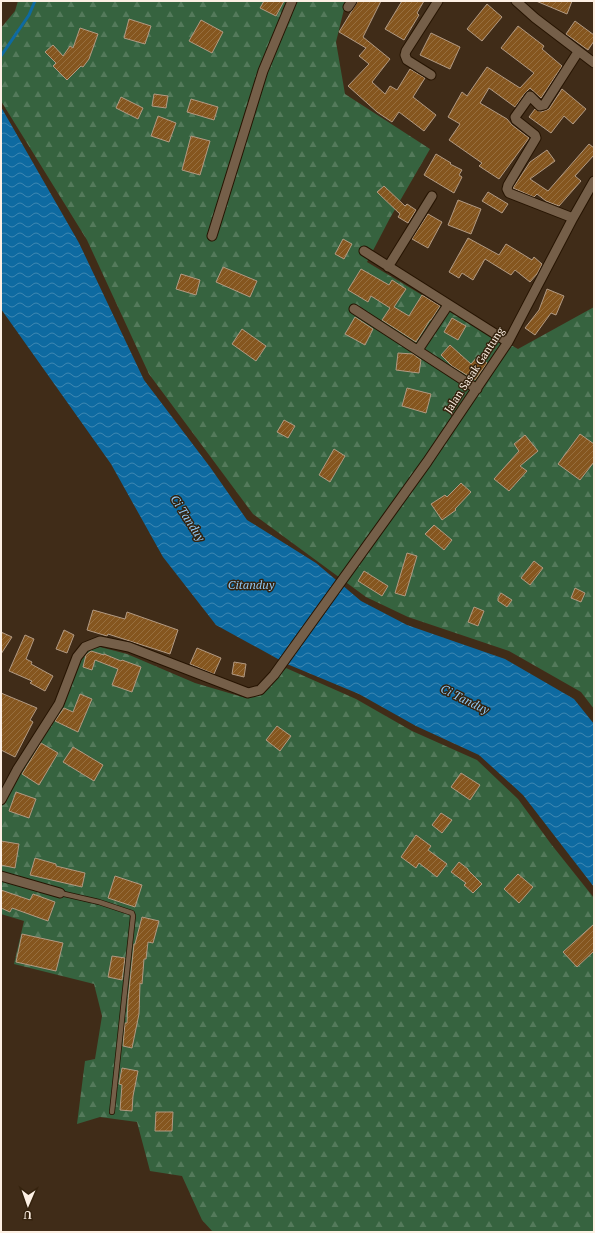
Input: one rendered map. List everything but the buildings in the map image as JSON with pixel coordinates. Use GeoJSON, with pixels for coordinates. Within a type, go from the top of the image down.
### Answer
{"type":"FeatureCollection","features":[{"type":"Feature","properties":{"kind":"street"},"geometry":{"type":"LineString","coordinates":[[212,236],[263,71],[292,1]]}},
{"type":"Feature","properties":{"kind":"street"},"geometry":{"type":"LineString","coordinates":[[431,75],[406,60],[405,55],[406,50],[438,1]]}},
{"type":"Feature","properties":{"kind":"street"},"geometry":{"type":"LineString","coordinates":[[516,1],[578,52],[594,63]]}},
{"type":"Feature","properties":{"kind":"street"},"geometry":{"type":"LineString","coordinates":[[572,218],[509,193],[507,190],[508,185],[536,138],[535,135],[516,120],[515,117],[530,96],[540,106],[544,105],[578,52]]}},
{"type":"Feature","properties":{"kind":"street","name":"Jalan Sasak Gantung"},"geometry":{"type":"LineString","coordinates":[[1,800],[17,770],[59,704],[77,657],[85,647],[100,641],[129,647],[248,694],[260,690],[274,675],[427,462],[508,342],[572,218],[594,181]]}},
{"type":"Feature","properties":{"kind":"street"},"geometry":{"type":"LineString","coordinates":[[388,267],[432,196]]}},
{"type":"Feature","properties":{"kind":"street"},"geometry":{"type":"LineString","coordinates":[[364,252],[508,342]]}},
{"type":"Feature","properties":{"kind":"street"},"geometry":{"type":"LineString","coordinates":[[418,350],[448,305]]}},
{"type":"Feature","properties":{"kind":"street"},"geometry":{"type":"LineString","coordinates":[[354,309],[477,389]]}},
{"type":"Feature","properties":{"kind":"street"},"geometry":{"type":"LineString","coordinates":[[1,876],[60,893]]}},
{"type":"Feature","properties":{"kind":"lane"},"geometry":{"type":"LineString","coordinates":[[60,893],[99,902],[132,913],[133,916],[112,1112]]}},
{"type":"Feature","properties":{"kind":"green space"},"geometry":{"type":"Polygon","coordinates":[[[18,1],[346,1],[336,42],[345,94],[430,149],[390,218],[367,262],[452,313],[518,349],[594,307],[594,709],[581,692],[509,651],[408,617],[366,597],[253,514],[149,374],[87,240],[1,101],[1,28],[15,11],[18,1]]]}},
{"type":"Feature","properties":{"kind":"green space"},"geometry":{"type":"Polygon","coordinates":[[[100,647],[127,654],[195,683],[246,698],[264,693],[286,668],[356,699],[412,731],[477,760],[518,799],[551,844],[594,898],[594,1232],[213,1232],[202,1220],[182,1176],[150,1171],[137,1122],[100,1117],[77,1124],[85,1061],[95,1059],[102,1016],[94,984],[14,964],[24,921],[1,914],[1,807],[79,661],[86,651],[100,647]]]}},
{"type":"Feature","properties":{"kind":"water","name":"Citanduy"},"geometry":{"type":"Polygon","coordinates":[[[1,107],[79,243],[144,380],[210,467],[247,520],[316,563],[361,601],[407,625],[505,659],[574,699],[594,724],[594,887],[523,795],[479,755],[416,726],[359,694],[287,664],[216,625],[163,557],[111,464],[1,309],[1,107]]]}},
{"type":"Feature","properties":{"kind":"waterway"},"geometry":{"type":"LineString","coordinates":[[1,56],[29,15],[35,1]]}},
{"type":"Feature","properties":{"kind":"water label","name":"Ci Tanduy"},"geometry":{"type":"Point","coordinates":[188,518]}},
{"type":"Feature","properties":{"kind":"water label","name":"Ci Tanduy"},"geometry":{"type":"Point","coordinates":[465,699]}}]}
